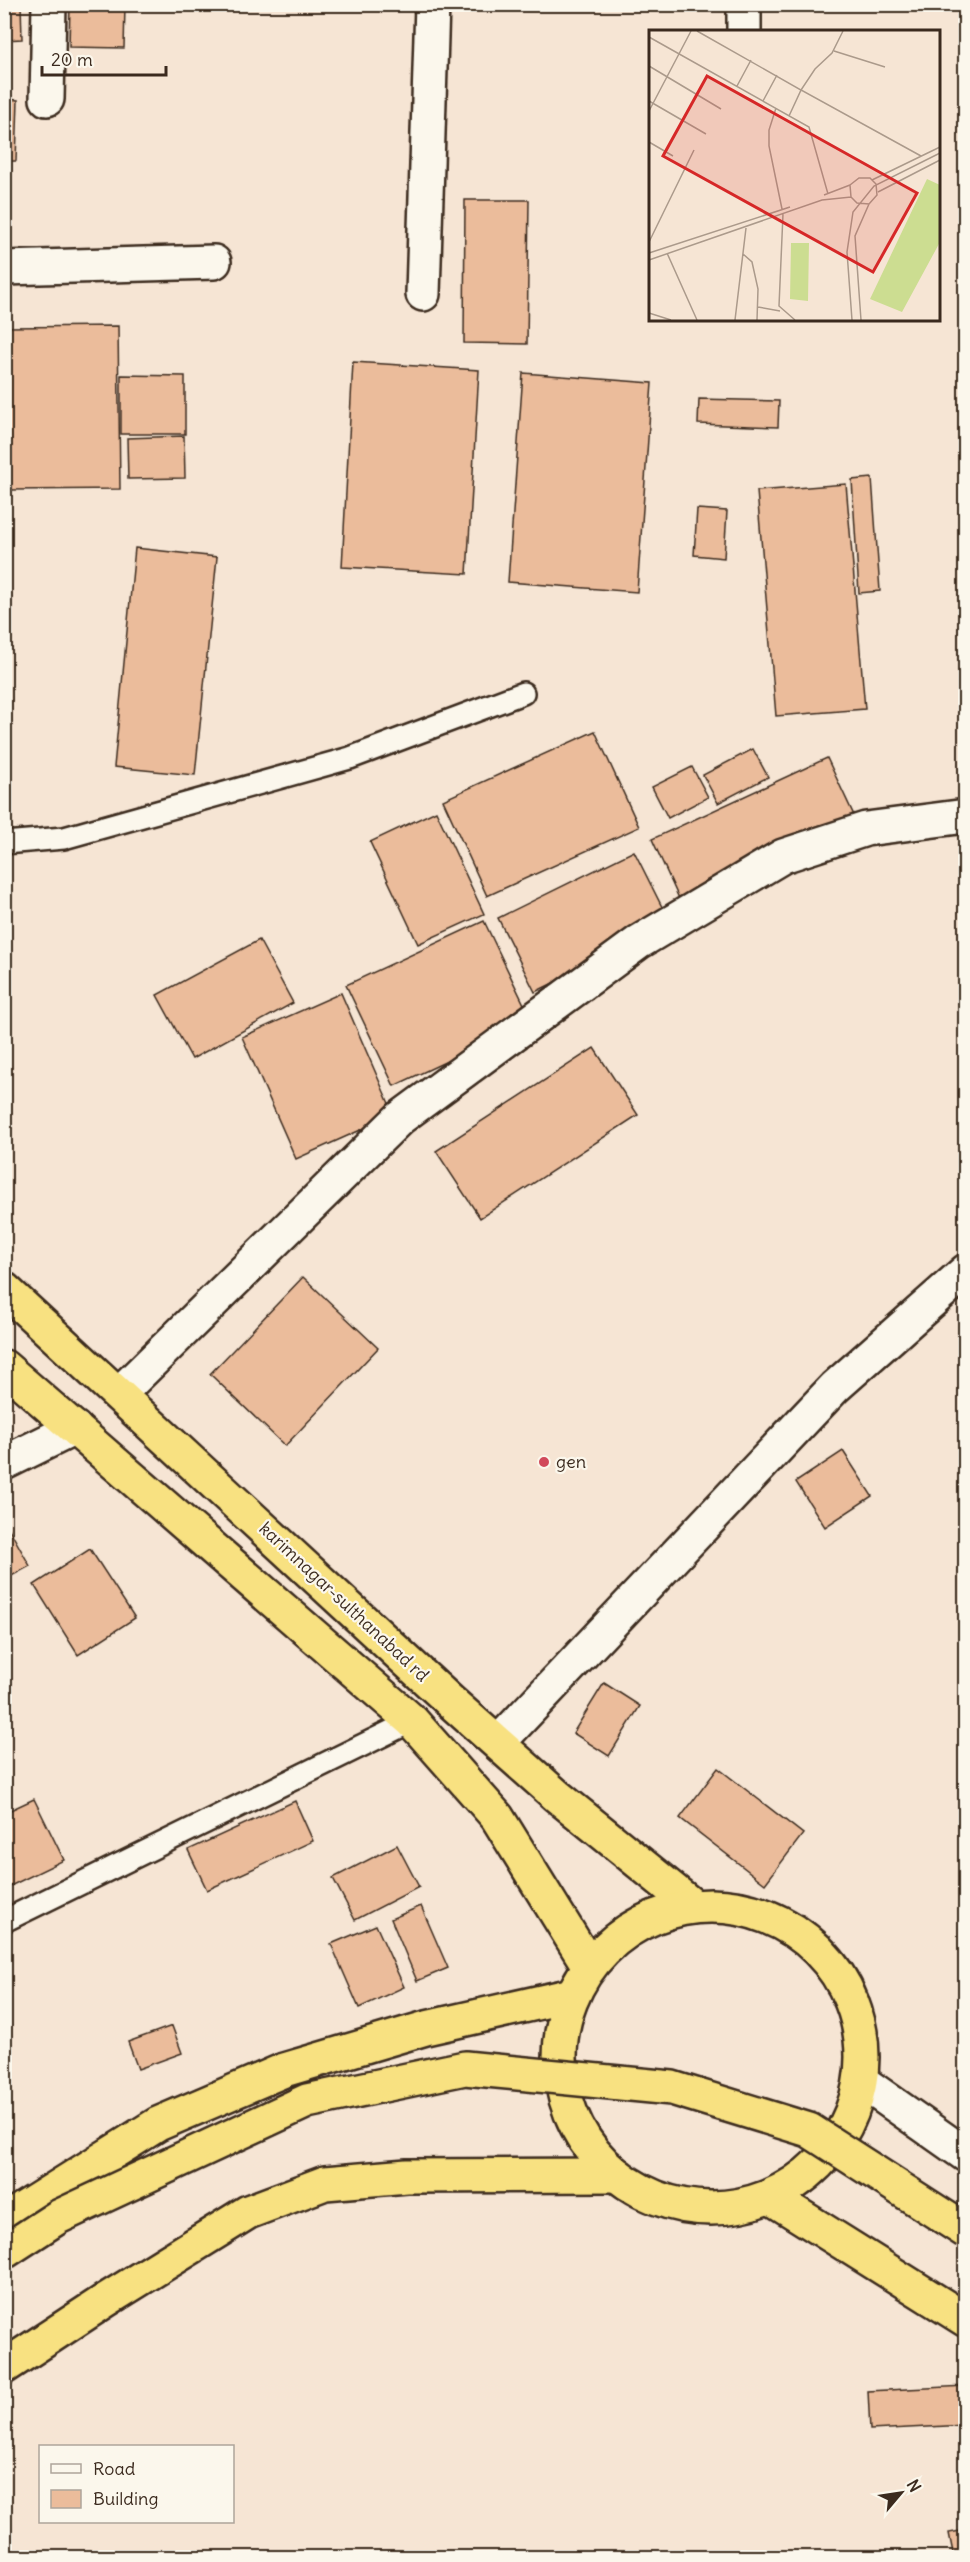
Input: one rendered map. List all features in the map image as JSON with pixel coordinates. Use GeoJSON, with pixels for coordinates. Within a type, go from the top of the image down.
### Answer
{"type":"FeatureCollection","features":[{"type":"Feature","properties":{"kind":"highway","name":"karimnagar-sulthanabad rd"},"geometry":{"type":"LineString","coordinates":[[4,1289],[557,1796],[693,1906]]}},
{"type":"Feature","properties":{"kind":"highway"},"geometry":{"type":"LineString","coordinates":[[4,1367],[412,1721],[497,1817],[589,1966]]}},
{"type":"Feature","properties":{"kind":"highway"},"geometry":{"type":"LineString","coordinates":[[724,1905],[754,1912],[783,1923],[808,1941],[830,1963],[847,1990],[857,2019],[863,2050],[861,2081],[853,2110],[839,2138],[820,2162],[797,2183],[770,2197],[739,2206],[706,2209],[675,2204],[644,2193],[617,2175],[593,2152],[575,2124],[564,2092],[559,2060],[562,2026],[572,1995],[589,1966],[610,1943],[634,1925],[663,1912],[693,1906],[724,1905]]}},
{"type":"Feature","properties":{"kind":"highway"},"geometry":{"type":"LineString","coordinates":[[4,2221],[158,2124],[284,2070],[426,2028],[572,1995]]}},
{"type":"Feature","properties":{"kind":"highway"},"geometry":{"type":"LineString","coordinates":[[4,2252],[58,2217],[307,2101],[465,2068],[672,2088],[809,2130],[966,2231]]}},
{"type":"Feature","properties":{"kind":"highway"},"geometry":{"type":"LineString","coordinates":[[4,2367],[106,2300],[248,2212],[325,2183],[407,2176],[617,2175]]}},
{"type":"Feature","properties":{"kind":"highway"},"geometry":{"type":"LineString","coordinates":[[770,2197],[966,2320]]}},
{"type":"Feature","properties":{"kind":"street"},"geometry":{"type":"LineString","coordinates":[[47,99],[49,4]]}},
{"type":"Feature","properties":{"kind":"street"},"geometry":{"type":"LineString","coordinates":[[423,294],[432,4]]}},
{"type":"Feature","properties":{"kind":"street"},"geometry":{"type":"LineString","coordinates":[[744,4],[744,30]]}},
{"type":"Feature","properties":{"kind":"street"},"geometry":{"type":"LineString","coordinates":[[4,268],[214,262]]}},
{"type":"Feature","properties":{"kind":"street"},"geometry":{"type":"LineString","coordinates":[[120,1393],[400,1118],[639,942],[783,856],[866,828],[966,816]]}},
{"type":"Feature","properties":{"kind":"street"},"geometry":{"type":"LineString","coordinates":[[498,1743],[835,1387],[966,1271]]}},
{"type":"Feature","properties":{"kind":"street"},"geometry":{"type":"LineString","coordinates":[[4,1463],[75,1428]]}},
{"type":"Feature","properties":{"kind":"street"},"geometry":{"type":"LineString","coordinates":[[861,2081],[966,2155]]}},
{"type":"Feature","properties":{"kind":"lane"},"geometry":{"type":"LineString","coordinates":[[4,843],[64,838],[351,758],[523,693]]}},
{"type":"Feature","properties":{"kind":"lane"},"geometry":{"type":"LineString","coordinates":[[4,1921],[412,1721]]}},
{"type":"Feature","properties":{"kind":"building"},"geometry":{"type":"Polygon","coordinates":[[[21,4],[22,39],[4,40],[4,5],[21,4]]]}},
{"type":"Feature","properties":{"kind":"building"},"geometry":{"type":"Polygon","coordinates":[[[70,4],[125,5],[124,48],[69,47],[70,4]]]}},
{"type":"Feature","properties":{"kind":"building"},"geometry":{"type":"Polygon","coordinates":[[[4,99],[18,100],[16,161],[4,161],[4,99]]]}},
{"type":"Feature","properties":{"kind":"building"},"geometry":{"type":"Polygon","coordinates":[[[465,200],[529,200],[527,344],[464,343],[465,200]]]}},
{"type":"Feature","properties":{"kind":"building"},"geometry":{"type":"Polygon","coordinates":[[[118,326],[120,489],[9,490],[7,327],[118,326]]]}},
{"type":"Feature","properties":{"kind":"building"},"geometry":{"type":"Polygon","coordinates":[[[353,362],[479,370],[467,574],[342,567],[353,362]]]}},
{"type":"Feature","properties":{"kind":"building"},"geometry":{"type":"Polygon","coordinates":[[[523,373],[652,383],[637,592],[508,582],[523,373]]]}},
{"type":"Feature","properties":{"kind":"building"},"geometry":{"type":"Polygon","coordinates":[[[121,375],[185,376],[185,434],[121,434],[121,375]]]}},
{"type":"Feature","properties":{"kind":"building"},"geometry":{"type":"Polygon","coordinates":[[[699,399],[779,401],[778,427],[698,424],[699,399]]]}},
{"type":"Feature","properties":{"kind":"building"},"geometry":{"type":"Polygon","coordinates":[[[184,436],[185,478],[128,479],[127,438],[184,436]]]}},
{"type":"Feature","properties":{"kind":"building"},"geometry":{"type":"Polygon","coordinates":[[[872,478],[880,591],[859,593],[852,480],[872,478]]]}},
{"type":"Feature","properties":{"kind":"building"},"geometry":{"type":"Polygon","coordinates":[[[846,484],[865,709],[776,716],[757,491],[846,484]]]}},
{"type":"Feature","properties":{"kind":"building"},"geometry":{"type":"Polygon","coordinates":[[[697,509],[727,511],[724,558],[694,555],[697,509]]]}},
{"type":"Feature","properties":{"kind":"building"},"geometry":{"type":"Polygon","coordinates":[[[135,548],[217,557],[195,775],[114,767],[135,548]]]}},
{"type":"Feature","properties":{"kind":"building"},"geometry":{"type":"Polygon","coordinates":[[[595,731],[639,827],[487,896],[443,800],[595,731]]]}},
{"type":"Feature","properties":{"kind":"building"},"geometry":{"type":"Polygon","coordinates":[[[753,749],[768,777],[718,803],[703,775],[753,749]]]}},
{"type":"Feature","properties":{"kind":"building"},"geometry":{"type":"Polygon","coordinates":[[[827,758],[858,824],[682,905],[652,839],[827,758]]]}},
{"type":"Feature","properties":{"kind":"building"},"geometry":{"type":"Polygon","coordinates":[[[692,767],[708,797],[668,818],[652,787],[692,767]]]}},
{"type":"Feature","properties":{"kind":"building"},"geometry":{"type":"Polygon","coordinates":[[[436,811],[484,914],[418,944],[370,842],[436,811]]]}},
{"type":"Feature","properties":{"kind":"building"},"geometry":{"type":"Polygon","coordinates":[[[634,851],[671,925],[535,992],[498,918],[634,851]]]}},
{"type":"Feature","properties":{"kind":"building"},"geometry":{"type":"Polygon","coordinates":[[[484,921],[532,1021],[394,1086],[346,985],[484,921]]]}},
{"type":"Feature","properties":{"kind":"building"},"geometry":{"type":"Polygon","coordinates":[[[259,940],[293,1003],[192,1059],[157,995],[259,940]]]}},
{"type":"Feature","properties":{"kind":"building"},"geometry":{"type":"Polygon","coordinates":[[[341,993],[394,1115],[296,1159],[242,1037],[341,993]]]}},
{"type":"Feature","properties":{"kind":"building"},"geometry":{"type":"Polygon","coordinates":[[[594,1048],[638,1115],[480,1218],[436,1151],[594,1048]]]}},
{"type":"Feature","properties":{"kind":"building"},"geometry":{"type":"Polygon","coordinates":[[[303,1277],[378,1348],[285,1446],[210,1374],[303,1277]]]}},
{"type":"Feature","properties":{"kind":"building"},"geometry":{"type":"Polygon","coordinates":[[[843,1451],[872,1496],[825,1527],[796,1482],[843,1451]]]}},
{"type":"Feature","properties":{"kind":"building"},"geometry":{"type":"Polygon","coordinates":[[[4,1520],[30,1566],[4,1580],[4,1520]]]}},
{"type":"Feature","properties":{"kind":"building"},"geometry":{"type":"Polygon","coordinates":[[[90,1549],[135,1618],[78,1655],[34,1585],[90,1549]]]}},
{"type":"Feature","properties":{"kind":"building"},"geometry":{"type":"Polygon","coordinates":[[[604,1683],[640,1706],[609,1756],[573,1733],[604,1683]]]}},
{"type":"Feature","properties":{"kind":"building"},"geometry":{"type":"Polygon","coordinates":[[[718,1768],[803,1834],[765,1884],[680,1818],[718,1768]]]}},
{"type":"Feature","properties":{"kind":"building"},"geometry":{"type":"Polygon","coordinates":[[[34,1799],[64,1860],[4,1889],[4,1813],[34,1799]]]}},
{"type":"Feature","properties":{"kind":"building"},"geometry":{"type":"Polygon","coordinates":[[[295,1801],[313,1841],[207,1890],[188,1850],[295,1801]]]}},
{"type":"Feature","properties":{"kind":"building"},"geometry":{"type":"Polygon","coordinates":[[[397,1845],[419,1887],[355,1920],[333,1878],[397,1845]]]}},
{"type":"Feature","properties":{"kind":"building"},"geometry":{"type":"Polygon","coordinates":[[[421,1906],[448,1968],[417,1981],[391,1919],[421,1906]]]}},
{"type":"Feature","properties":{"kind":"building"},"geometry":{"type":"Polygon","coordinates":[[[376,1925],[404,1987],[359,2008],[331,1944],[376,1925]]]}},
{"type":"Feature","properties":{"kind":"building"},"geometry":{"type":"Polygon","coordinates":[[[172,2026],[182,2053],[138,2069],[128,2042],[172,2026]]]}},
{"type":"Feature","properties":{"kind":"building"},"geometry":{"type":"Polygon","coordinates":[[[966,2386],[966,2425],[870,2430],[868,2391],[966,2386]]]}},
{"type":"Feature","properties":{"kind":"building"},"geometry":{"type":"Polygon","coordinates":[[[966,2530],[966,2555],[954,2558],[949,2533],[966,2530]]]}},
{"type":"Feature","properties":{"kind":"place","name":"gen"},"geometry":{"type":"Point","coordinates":[544,1462]}}]}
